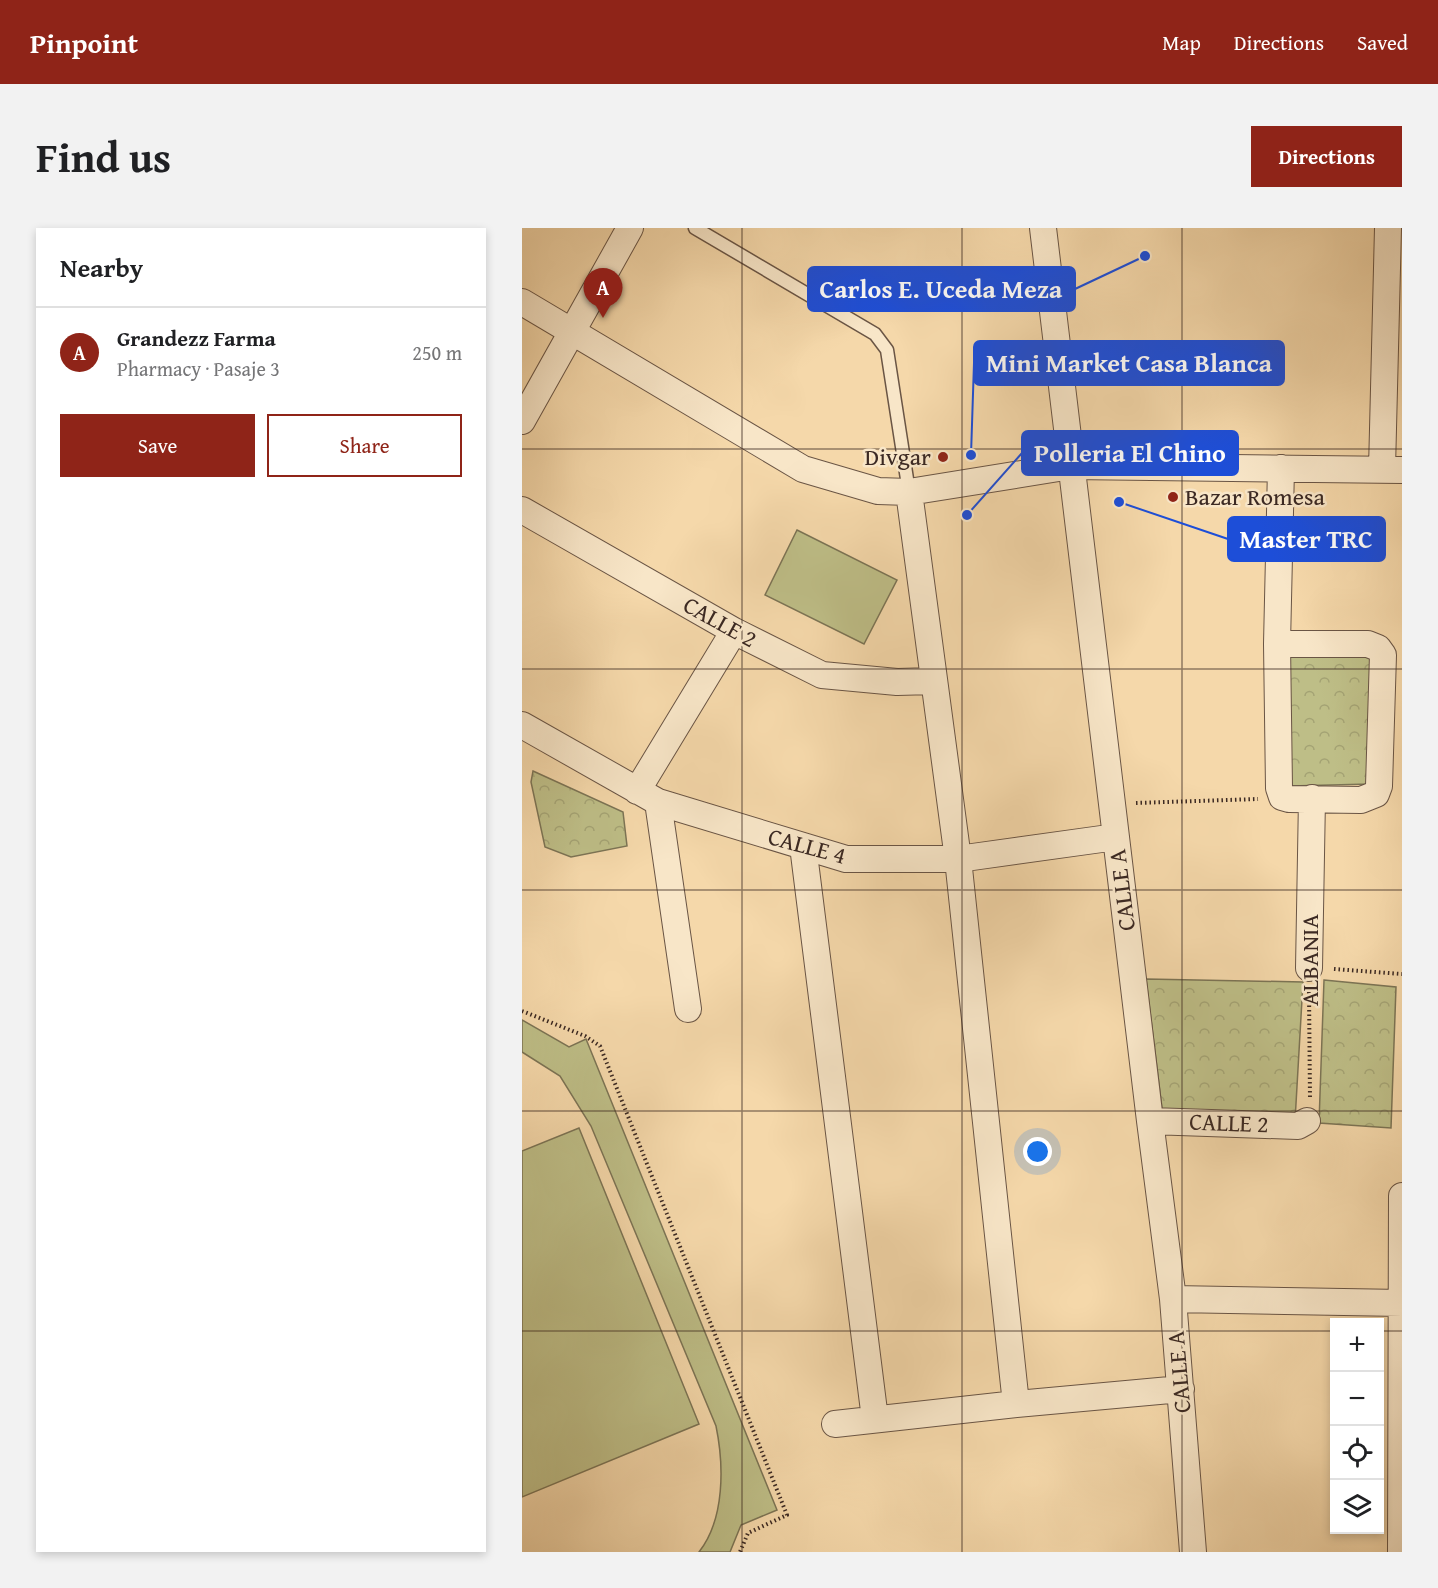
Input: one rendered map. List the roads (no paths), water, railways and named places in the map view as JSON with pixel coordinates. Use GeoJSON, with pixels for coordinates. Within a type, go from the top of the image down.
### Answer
{"type":"FeatureCollection","features":[{"type":"Feature","properties":{"kind":"street"},"geometry":{"type":"LineString","coordinates":[[522,422],[630,228]]}},
{"type":"Feature","properties":{"kind":"street","name":"CALLE A"},"geometry":{"type":"LineString","coordinates":[[1043,228],[1173,1299],[1193,1552]]}},
{"type":"Feature","properties":{"kind":"street"},"geometry":{"type":"LineString","coordinates":[[522,302],[803,469],[878,491],[909,492],[1071,466],[1392,470],[1388,228]]}},
{"type":"Feature","properties":{"kind":"street"},"geometry":{"type":"LineString","coordinates":[[1277,644],[1368,644],[1378,648],[1383,655],[1379,786],[1376,794],[1361,800],[1282,797],[1277,644],[1281,468]]}},
{"type":"Feature","properties":{"kind":"street"},"geometry":{"type":"LineString","coordinates":[[909,492],[958,859],[1016,1404]]}},
{"type":"Feature","properties":{"kind":"street","name":"CALLE 2"},"geometry":{"type":"LineString","coordinates":[[522,510],[734,631],[822,675],[897,682],[933,681]]}},
{"type":"Feature","properties":{"kind":"street"},"geometry":{"type":"LineString","coordinates":[[688,1009],[647,797],[734,631]]}},
{"type":"Feature","properties":{"kind":"street","name":"CALLE 4"},"geometry":{"type":"LineString","coordinates":[[522,725],[647,797],[846,859],[958,859],[1116,837]]}},
{"type":"Feature","properties":{"kind":"street","name":"ALBANIA"},"geometry":{"type":"LineString","coordinates":[[1309,968],[1312,798]]}},
{"type":"Feature","properties":{"kind":"street"},"geometry":{"type":"LineString","coordinates":[[803,846],[875,1419]]}},
{"type":"Feature","properties":{"kind":"street","name":"CALLE 2"},"geometry":{"type":"LineString","coordinates":[[1150,1121],[1298,1126],[1307,1121]]}},
{"type":"Feature","properties":{"kind":"street"},"geometry":{"type":"LineString","coordinates":[[1401,1552],[1402,1196]]}},
{"type":"Feature","properties":{"kind":"street"},"geometry":{"type":"LineString","coordinates":[[1173,1299],[1402,1303]]}},
{"type":"Feature","properties":{"kind":"street"},"geometry":{"type":"LineString","coordinates":[[835,1424],[1181,1389]]}},
{"type":"Feature","properties":{"kind":"lane"},"geometry":{"type":"LineString","coordinates":[[695,228],[875,334],[886,350],[909,492]]}},
{"type":"Feature","properties":{"kind":"place","name":"Carlos E. Uceda Meza"},"geometry":{"type":"Point","coordinates":[1145,256]}},
{"type":"Feature","properties":{"kind":"place","name":"Grandezz Farma"},"geometry":{"type":"Point","coordinates":[603,318]}},
{"type":"Feature","properties":{"kind":"place","name":"Mini Market Casa Blanca"},"geometry":{"type":"Point","coordinates":[971,455]}},
{"type":"Feature","properties":{"kind":"place","name":"Divgar"},"geometry":{"type":"Point","coordinates":[943,457]}},
{"type":"Feature","properties":{"kind":"place","name":"Bazar Romesa"},"geometry":{"type":"Point","coordinates":[1173,497]}},
{"type":"Feature","properties":{"kind":"place","name":"Master TRC"},"geometry":{"type":"Point","coordinates":[1119,502]}},
{"type":"Feature","properties":{"kind":"place","name":"Polleria El Chino"},"geometry":{"type":"Point","coordinates":[967,515]}}]}
